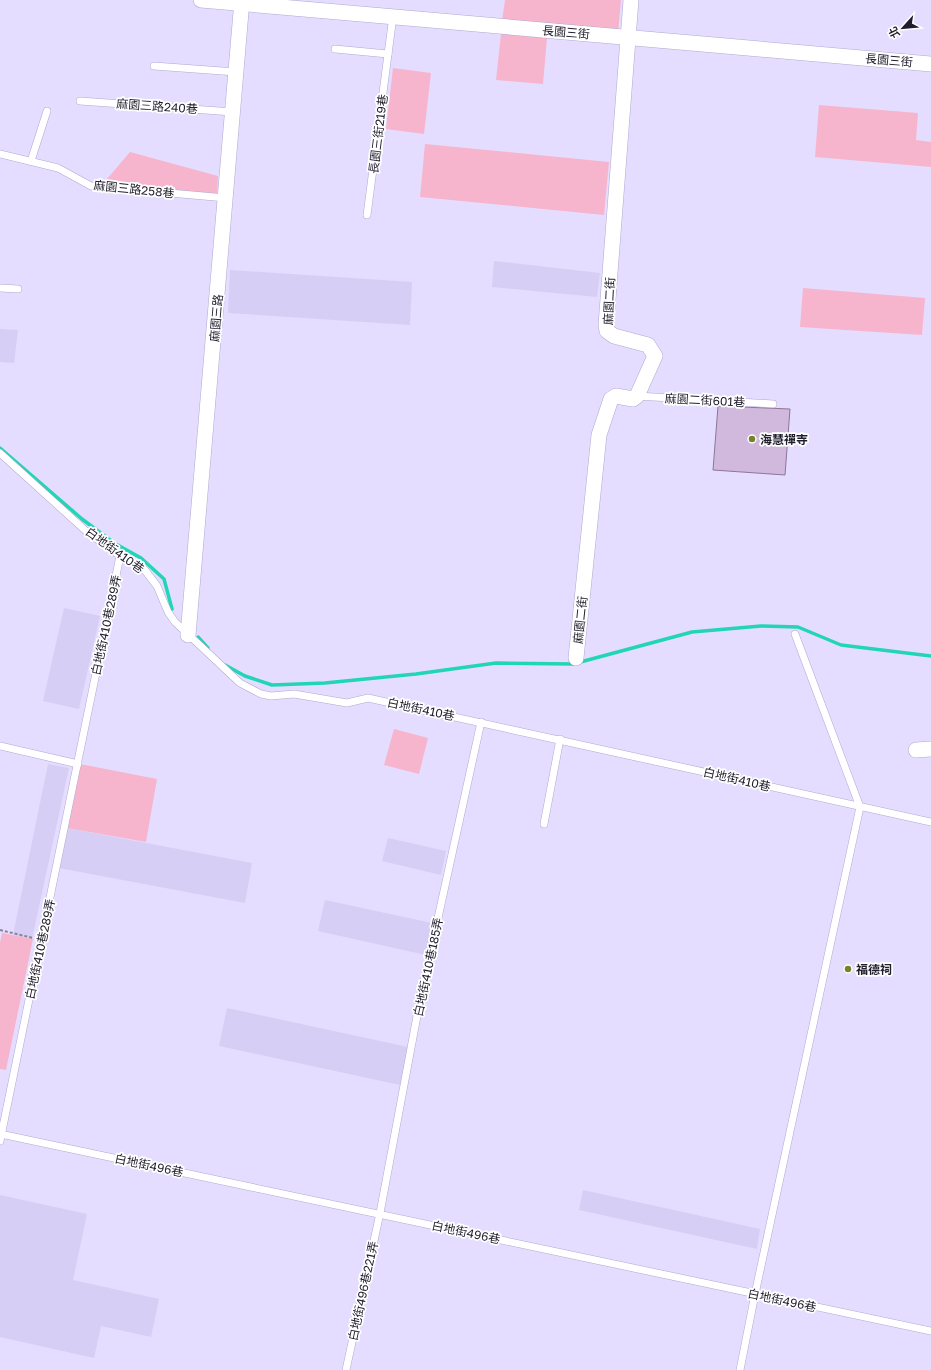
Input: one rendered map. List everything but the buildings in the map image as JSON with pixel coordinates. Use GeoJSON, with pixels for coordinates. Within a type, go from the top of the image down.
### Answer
{"type":"FeatureCollection","features":[{"type":"Feature","properties":{"kind":"street","name":"長園三街"},"geometry":{"type":"LineString","coordinates":[[201,0],[242,1],[931,64]]}},
{"type":"Feature","properties":{"kind":"street","name":"麻園二街"},"geometry":{"type":"LineString","coordinates":[[576,658],[599,435],[610,399],[616,396],[633,399],[637,396],[655,356],[652,348],[648,345],[614,336],[607,331],[606,325],[631,0]]}},
{"type":"Feature","properties":{"kind":"street","name":"麻園三路"},"geometry":{"type":"LineString","coordinates":[[188,635],[242,1]]}},
{"type":"Feature","properties":{"kind":"street"},"geometry":{"type":"LineString","coordinates":[[916,750],[931,749]]}},
{"type":"Feature","properties":{"kind":"lane","name":"長園三街219巷"},"geometry":{"type":"LineString","coordinates":[[368,215],[393,16]]}},
{"type":"Feature","properties":{"kind":"lane"},"geometry":{"type":"LineString","coordinates":[[335,49],[388,54]]}},
{"type":"Feature","properties":{"kind":"lane"},"geometry":{"type":"LineString","coordinates":[[154,66],[237,72]]}},
{"type":"Feature","properties":{"kind":"lane","name":"麻園三路240巷"},"geometry":{"type":"LineString","coordinates":[[80,101],[233,112]]}},
{"type":"Feature","properties":{"kind":"lane"},"geometry":{"type":"LineString","coordinates":[[31,161],[47,111]]}},
{"type":"Feature","properties":{"kind":"lane","name":"麻園三路258巷"},"geometry":{"type":"LineString","coordinates":[[0,154],[58,168],[91,186],[226,198]]}},
{"type":"Feature","properties":{"kind":"lane"},"geometry":{"type":"LineString","coordinates":[[0,288],[18,289]]}},
{"type":"Feature","properties":{"kind":"lane","name":"麻園二街601巷"},"geometry":{"type":"LineString","coordinates":[[637,396],[773,404]]}},
{"type":"Feature","properties":{"kind":"lane","name":"白地街410巷"},"geometry":{"type":"LineString","coordinates":[[0,453],[86,531],[120,556],[144,569],[157,586],[168,612],[188,635],[240,684],[261,694],[270,696],[294,694],[347,703],[368,698],[560,739],[931,822]]}},
{"type":"Feature","properties":{"kind":"lane","name":"白地街410巷289弄"},"geometry":{"type":"LineString","coordinates":[[1,1136],[120,556]]}},
{"type":"Feature","properties":{"kind":"lane"},"geometry":{"type":"LineString","coordinates":[[740,1370],[860,807],[795,634]]}},
{"type":"Feature","properties":{"kind":"lane","name":"白地街410巷185弄"},"geometry":{"type":"LineString","coordinates":[[380,1213],[420,1000],[481,722]]}},
{"type":"Feature","properties":{"kind":"lane"},"geometry":{"type":"LineString","coordinates":[[544,824],[560,739]]}},
{"type":"Feature","properties":{"kind":"lane"},"geometry":{"type":"LineString","coordinates":[[0,746],[78,764]]}},
{"type":"Feature","properties":{"kind":"lane","name":"白地街496巷"},"geometry":{"type":"LineString","coordinates":[[1,1136],[380,1213],[931,1331]]}},
{"type":"Feature","properties":{"kind":"lane","name":"白地街496巷221弄"},"geometry":{"type":"LineString","coordinates":[[346,1370],[380,1213]]}},
{"type":"Feature","properties":{"kind":"path"},"geometry":{"type":"LineString","coordinates":[[0,930],[42,940]]}},
{"type":"Feature","properties":{"kind":"shaded area"},"geometry":{"type":"Polygon","coordinates":[[[505,0],[621,0],[618,33],[502,21],[505,0]]]}},
{"type":"Feature","properties":{"kind":"shaded area"},"geometry":{"type":"Polygon","coordinates":[[[501,34],[547,38],[543,84],[496,80],[501,34]]]}},
{"type":"Feature","properties":{"kind":"shaded area"},"geometry":{"type":"Polygon","coordinates":[[[393,68],[431,73],[424,134],[386,129],[393,68]]]}},
{"type":"Feature","properties":{"kind":"shaded area"},"geometry":{"type":"Polygon","coordinates":[[[819,105],[918,113],[916,140],[931,142],[931,167],[815,157],[819,105]]]}},
{"type":"Feature","properties":{"kind":"shaded area"},"geometry":{"type":"Polygon","coordinates":[[[425,144],[609,162],[604,215],[420,197],[425,144]]]}},
{"type":"Feature","properties":{"kind":"shaded area"},"geometry":{"type":"Polygon","coordinates":[[[130,152],[218,176],[217,195],[101,186],[130,152]]]}},
{"type":"Feature","properties":{"kind":"shaded area"},"geometry":{"type":"Polygon","coordinates":[[[494,261],[600,273],[597,297],[492,287],[494,261]]]}},
{"type":"Feature","properties":{"kind":"shaded area"},"geometry":{"type":"Polygon","coordinates":[[[230,270],[412,282],[410,325],[228,313],[230,270]]]}},
{"type":"Feature","properties":{"kind":"shaded area"},"geometry":{"type":"Polygon","coordinates":[[[803,288],[925,298],[922,335],[800,327],[803,288]]]}},
{"type":"Feature","properties":{"kind":"shaded area"},"geometry":{"type":"Polygon","coordinates":[[[0,329],[18,330],[14,363],[0,362],[0,329]]]}},
{"type":"Feature","properties":{"kind":"shaded area"},"geometry":{"type":"Polygon","coordinates":[[[64,608],[100,616],[79,709],[43,701],[64,608]]]}},
{"type":"Feature","properties":{"kind":"shaded area"},"geometry":{"type":"Polygon","coordinates":[[[394,729],[428,738],[419,774],[384,765],[394,729]]]}},
{"type":"Feature","properties":{"kind":"shaded area"},"geometry":{"type":"Polygon","coordinates":[[[48,764],[69,768],[32,939],[13,935],[48,764]]]}},
{"type":"Feature","properties":{"kind":"shaded area"},"geometry":{"type":"Polygon","coordinates":[[[80,764],[157,779],[146,842],[67,828],[80,764]]]}},
{"type":"Feature","properties":{"kind":"shaded area"},"geometry":{"type":"Polygon","coordinates":[[[67,828],[252,863],[245,903],[59,868],[67,828]]]}},
{"type":"Feature","properties":{"kind":"shaded area"},"geometry":{"type":"Polygon","coordinates":[[[388,838],[446,851],[441,875],[382,861],[388,838]]]}},
{"type":"Feature","properties":{"kind":"shaded area"},"geometry":{"type":"Polygon","coordinates":[[[325,900],[432,923],[426,955],[318,931],[325,900]]]}},
{"type":"Feature","properties":{"kind":"shaded area"},"geometry":{"type":"Polygon","coordinates":[[[2,933],[33,939],[6,1070],[0,1069],[0,943],[2,933]]]}},
{"type":"Feature","properties":{"kind":"shaded area"},"geometry":{"type":"Polygon","coordinates":[[[227,1008],[408,1047],[400,1085],[219,1046],[227,1008]]]}},
{"type":"Feature","properties":{"kind":"shaded area"},"geometry":{"type":"Polygon","coordinates":[[[583,1190],[760,1229],[757,1249],[579,1210],[583,1190]]]}},
{"type":"Feature","properties":{"kind":"shaded area"},"geometry":{"type":"Polygon","coordinates":[[[0,1195],[87,1214],[73,1280],[159,1299],[151,1337],[101,1326],[94,1358],[0,1337],[0,1195]]]}},
{"type":"Feature","properties":{"kind":"waterway"},"geometry":{"type":"LineString","coordinates":[[0,448],[82,519],[114,543],[141,558],[164,579],[172,609]]}},
{"type":"Feature","properties":{"kind":"waterway"},"geometry":{"type":"LineString","coordinates":[[225,665],[245,676],[272,685],[325,683],[416,674],[496,663],[573,664],[692,632],[761,626],[798,627],[841,645],[931,656]]}},
{"type":"Feature","properties":{"kind":"waterway"},"geometry":{"type":"LineString","coordinates":[[198,637],[208,648]]}},
{"type":"Feature","properties":{"kind":"place","name":"海慧禪寺"},"geometry":{"type":"Point","coordinates":[752,439]}},
{"type":"Feature","properties":{"kind":"place","name":"福德祠"},"geometry":{"type":"Point","coordinates":[848,969]}}]}
